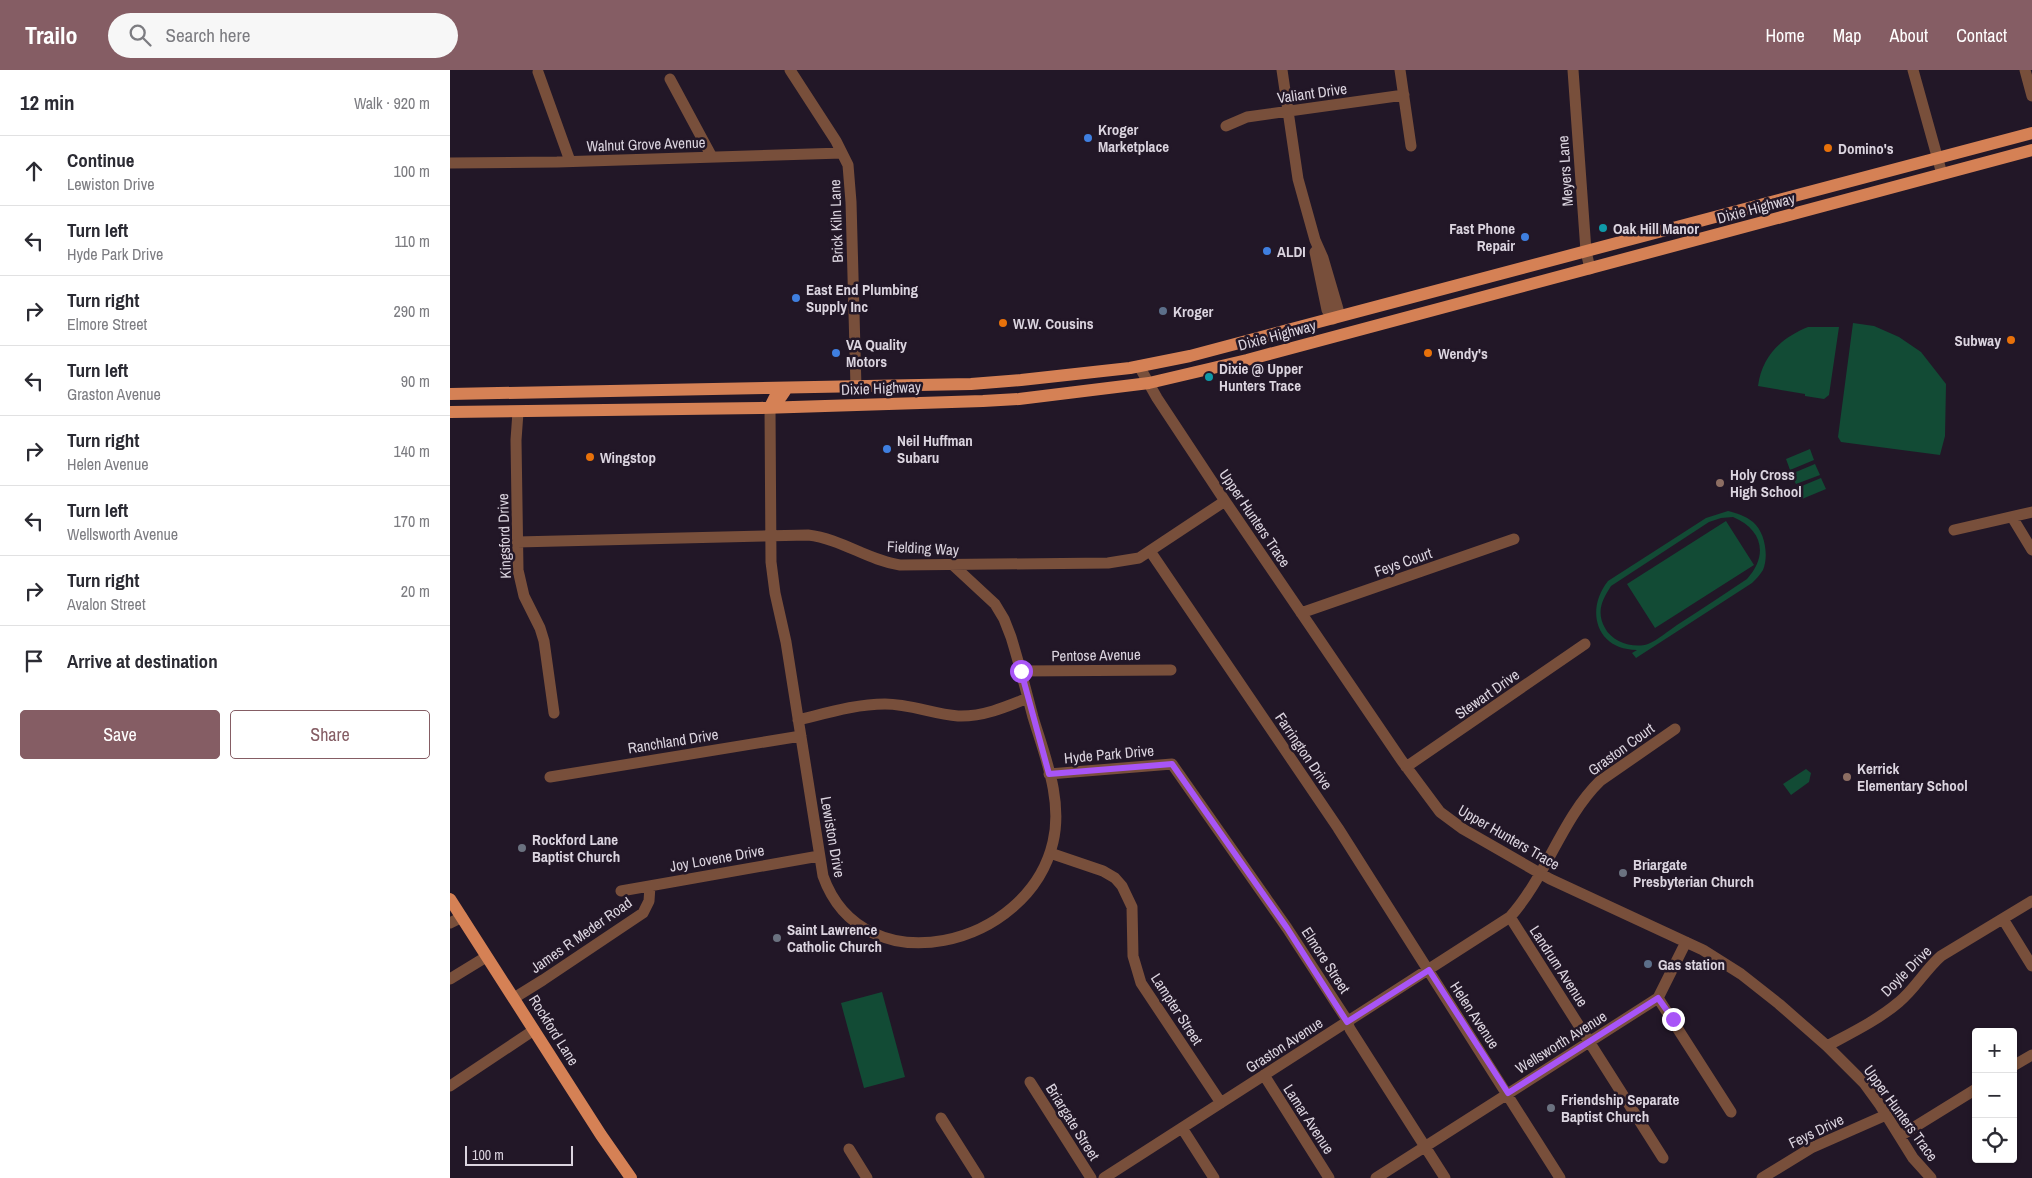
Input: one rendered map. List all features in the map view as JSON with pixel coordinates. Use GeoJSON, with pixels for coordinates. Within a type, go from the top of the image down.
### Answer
{"type":"FeatureCollection","features":[{"type":"Feature","properties":{"kind":"main road","name":"Dixie Highway"},"geometry":{"type":"LineString","coordinates":[[450,394],[971,384],[1139,366],[1190,356],[1334,319],[2032,133]]}},
{"type":"Feature","properties":{"kind":"main road","name":"Dixie Highway"},"geometry":{"type":"LineString","coordinates":[[450,412],[770,407],[1010,400],[1149,383],[1303,345],[2032,150]]}},
{"type":"Feature","properties":{"kind":"main road"},"geometry":{"type":"LineString","coordinates":[[1303,345],[1328,334],[1333,326],[1334,319]]}},
{"type":"Feature","properties":{"kind":"main road"},"geometry":{"type":"LineString","coordinates":[[808,406],[818,398],[854,397],[856,387]]}},
{"type":"Feature","properties":{"kind":"main road"},"geometry":{"type":"LineString","coordinates":[[770,407],[775,397],[781,397],[787,388]]}},
{"type":"Feature","properties":{"kind":"main road"},"geometry":{"type":"LineString","coordinates":[[518,412],[522,402],[532,402],[539,393]]}},
{"type":"Feature","properties":{"kind":"main road","name":"Rockford Lane"},"geometry":{"type":"LineString","coordinates":[[450,899],[456,920],[486,957],[514,998],[601,1135],[631,1178]]}},
{"type":"Feature","properties":{"kind":"street","name":"Brick Kiln Lane"},"geometry":{"type":"LineString","coordinates":[[790,70],[848,165],[851,193],[856,387]]}},
{"type":"Feature","properties":{"kind":"street"},"geometry":{"type":"LineString","coordinates":[[1282,70],[1298,179],[1315,240],[1316,260],[1327,310],[1334,319]]}},
{"type":"Feature","properties":{"kind":"street"},"geometry":{"type":"LineString","coordinates":[[1400,70],[1411,146]]}},
{"type":"Feature","properties":{"kind":"street","name":"Meyers Lane"},"geometry":{"type":"LineString","coordinates":[[1573,70],[1586,251],[1590,269]]}},
{"type":"Feature","properties":{"kind":"street"},"geometry":{"type":"LineString","coordinates":[[1913,70],[1942,174]]}},
{"type":"Feature","properties":{"kind":"street"},"geometry":{"type":"LineString","coordinates":[[2025,70],[2032,96]]}},
{"type":"Feature","properties":{"kind":"street"},"geometry":{"type":"LineString","coordinates":[[538,72],[570,161]]}},
{"type":"Feature","properties":{"kind":"street"},"geometry":{"type":"LineString","coordinates":[[670,79],[712,157]]}},
{"type":"Feature","properties":{"kind":"street","name":"Valiant Drive"},"geometry":{"type":"LineString","coordinates":[[1226,126],[1247,117],[1404,95]]}},
{"type":"Feature","properties":{"kind":"street","name":"Walnut Grove Avenue"},"geometry":{"type":"LineString","coordinates":[[450,163],[842,154]]}},
{"type":"Feature","properties":{"kind":"street","name":"Upper Hunters Trace"},"geometry":{"type":"LineString","coordinates":[[1139,366],[1225,501],[1406,767],[1429,799],[1449,820],[1540,873],[1686,942],[1719,959],[1741,974],[1827,1046],[1864,1083],[1913,1158],[1931,1178]]}},
{"type":"Feature","properties":{"kind":"street","name":"Lewiston Drive"},"geometry":{"type":"LineString","coordinates":[[770,407],[773,581],[786,642],[819,856],[827,888],[837,904],[851,919],[869,930],[891,938],[911,942],[928,943],[949,940],[969,934],[984,928],[1014,908],[1034,885],[1050,854],[1054,836],[1055,799],[1008,628],[995,604],[954,566]]}},
{"type":"Feature","properties":{"kind":"street","name":"Kingsford Drive"},"geometry":{"type":"LineString","coordinates":[[518,412],[516,440],[519,578],[524,596],[540,628],[544,641],[554,713]]}},
{"type":"Feature","properties":{"kind":"street","name":"Fielding Way"},"geometry":{"type":"LineString","coordinates":[[517,542],[808,535],[829,539],[888,563],[954,566],[1119,562],[1139,558],[1225,501]]}},
{"type":"Feature","properties":{"kind":"street"},"geometry":{"type":"LineString","coordinates":[[1954,530],[2032,512]]}},
{"type":"Feature","properties":{"kind":"street"},"geometry":{"type":"LineString","coordinates":[[2012,517],[2032,550]]}},
{"type":"Feature","properties":{"kind":"street","name":"Feys Court"},"geometry":{"type":"LineString","coordinates":[[1301,613],[1514,539]]}},
{"type":"Feature","properties":{"kind":"street","name":"Farrington Drive"},"geometry":{"type":"LineString","coordinates":[[1150,551],[1288,752],[1429,970]]}},
{"type":"Feature","properties":{"kind":"street","name":"Stewart Drive"},"geometry":{"type":"LineString","coordinates":[[1406,767],[1585,644]]}},
{"type":"Feature","properties":{"kind":"street","name":"Pentose Avenue"},"geometry":{"type":"LineString","coordinates":[[1021,671],[1171,670]]}},
{"type":"Feature","properties":{"kind":"street"},"geometry":{"type":"LineString","coordinates":[[798,720],[867,705],[880,704],[950,715],[975,715],[1000,709],[1028,698]]}},
{"type":"Feature","properties":{"kind":"street","name":"Graston Court"},"geometry":{"type":"LineString","coordinates":[[1540,873],[1581,803],[1593,787],[1675,729]]}},
{"type":"Feature","properties":{"kind":"street","name":"Ranchland Drive"},"geometry":{"type":"LineString","coordinates":[[550,777],[801,736]]}},
{"type":"Feature","properties":{"kind":"street","name":"Hyde Park Drive"},"geometry":{"type":"LineString","coordinates":[[1049,774],[1172,764]]}},
{"type":"Feature","properties":{"kind":"street","name":"Elmore Street"},"geometry":{"type":"LineString","coordinates":[[1172,764],[1287,928],[1445,1178]]}},
{"type":"Feature","properties":{"kind":"street","name":"Lampter Street"},"geometry":{"type":"LineString","coordinates":[[1050,854],[1103,871],[1115,878],[1122,886],[1132,907],[1133,956],[1141,983],[1221,1103]]}},
{"type":"Feature","properties":{"kind":"street","name":"Joy Lovene Drive"},"geometry":{"type":"LineString","coordinates":[[621,891],[819,856]]}},
{"type":"Feature","properties":{"kind":"street","name":"Graston Avenue"},"geometry":{"type":"LineString","coordinates":[[1104,1178],[1510,917],[1529,894],[1540,873]]}},
{"type":"Feature","properties":{"kind":"street","name":"James R Meder Road"},"geometry":{"type":"LineString","coordinates":[[514,998],[643,913],[649,901],[650,886]]}},
{"type":"Feature","properties":{"kind":"street","name":"Doyle Drive"},"geometry":{"type":"LineString","coordinates":[[1827,1046],[1899,1002],[1911,991],[1940,956],[2032,901]]}},
{"type":"Feature","properties":{"kind":"street","name":"Landrum Avenue"},"geometry":{"type":"LineString","coordinates":[[1510,917],[1663,1158]]}},
{"type":"Feature","properties":{"kind":"street"},"geometry":{"type":"LineString","coordinates":[[2003,919],[2032,966]]}},
{"type":"Feature","properties":{"kind":"street"},"geometry":{"type":"LineString","coordinates":[[1686,942],[1658,998],[1731,1112]]}},
{"type":"Feature","properties":{"kind":"street"},"geometry":{"type":"LineString","coordinates":[[450,979],[486,957]]}},
{"type":"Feature","properties":{"kind":"street","name":"Helen Avenue"},"geometry":{"type":"LineString","coordinates":[[1429,970],[1560,1178]]}},
{"type":"Feature","properties":{"kind":"street","name":"Wellsworth Avenue"},"geometry":{"type":"LineString","coordinates":[[1376,1178],[1658,998]]}},
{"type":"Feature","properties":{"kind":"street"},"geometry":{"type":"LineString","coordinates":[[450,1086],[534,1030]]}},
{"type":"Feature","properties":{"kind":"street"},"geometry":{"type":"LineString","coordinates":[[2017,1064],[2032,1055]]}},
{"type":"Feature","properties":{"kind":"street","name":"Lamar Avenue"},"geometry":{"type":"LineString","coordinates":[[1264,1076],[1329,1178]]}},
{"type":"Feature","properties":{"kind":"street","name":"Briargate Street"},"geometry":{"type":"LineString","coordinates":[[1030,1082],[1091,1178]]}},
{"type":"Feature","properties":{"kind":"street"},"geometry":{"type":"LineString","coordinates":[[1900,1136],[1972,1091]]}},
{"type":"Feature","properties":{"kind":"street","name":"Feys Drive"},"geometry":{"type":"LineString","coordinates":[[1762,1178],[1811,1148],[1886,1115]]}},
{"type":"Feature","properties":{"kind":"street"},"geometry":{"type":"LineString","coordinates":[[941,1118],[980,1178]]}},
{"type":"Feature","properties":{"kind":"street"},"geometry":{"type":"LineString","coordinates":[[1182,1128],[1214,1178]]}},
{"type":"Feature","properties":{"kind":"street"},"geometry":{"type":"LineString","coordinates":[[849,1149],[868,1178]]}},
{"type":"Feature","properties":{"kind":"green space"},"geometry":{"type":"Polygon","coordinates":[[[1853,323],[1874,326],[1899,337],[1921,352],[1946,384],[1945,436],[1940,455],[1841,442],[1838,437],[1853,323]]]}},
{"type":"Feature","properties":{"kind":"green space"},"geometry":{"type":"Polygon","coordinates":[[[1808,327],[1839,327],[1829,395],[1824,399],[1758,386],[1760,375],[1774,349],[1798,331],[1808,327]]]}},
{"type":"Feature","properties":{"kind":"green space"},"geometry":{"type":"Polygon","coordinates":[[[1810,449],[1814,460],[1790,470],[1786,459],[1810,449]]]}},
{"type":"Feature","properties":{"kind":"green space"},"geometry":{"type":"Polygon","coordinates":[[[1815,464],[1820,475],[1796,484],[1791,474],[1815,464]]]}},
{"type":"Feature","properties":{"kind":"green space"},"geometry":{"type":"Polygon","coordinates":[[[1821,478],[1826,489],[1802,499],[1797,488],[1821,478]]]}},
{"type":"Feature","properties":{"kind":"green space"},"geometry":{"type":"Polygon","coordinates":[[[1728,511],[1744,516],[1757,526],[1763,538],[1766,551],[1765,564],[1761,574],[1752,583],[1636,658],[1632,653],[1637,650],[1623,648],[1612,643],[1604,636],[1598,626],[1596,616],[1597,604],[1601,592],[1608,581],[1706,518],[1728,511]],[[1733,517],[1709,522],[1611,586],[1601,606],[1602,622],[1608,633],[1618,641],[1630,645],[1648,644],[1747,579],[1754,570],[1760,552],[1756,536],[1751,528],[1733,517]]]}},
{"type":"Feature","properties":{"kind":"green space"},"geometry":{"type":"Polygon","coordinates":[[[1726,521],[1754,565],[1655,628],[1627,584],[1726,521]]]}},
{"type":"Feature","properties":{"kind":"green space"},"geometry":{"type":"Polygon","coordinates":[[[1806,769],[1811,773],[1809,782],[1791,795],[1783,784],[1806,769]]]}},
{"type":"Feature","properties":{"kind":"green space"},"geometry":{"type":"Polygon","coordinates":[[[882,992],[905,1077],[864,1088],[841,1003],[882,992]]]}},
{"type":"Feature","properties":{"kind":"place","name":"Kroger Marketplace"},"geometry":{"type":"Point","coordinates":[1088,138]}},
{"type":"Feature","properties":{"kind":"place","name":"Domino's"},"geometry":{"type":"Point","coordinates":[1828,148]}},
{"type":"Feature","properties":{"kind":"place","name":"Oak Hill Manor"},"geometry":{"type":"Point","coordinates":[1603,228]}},
{"type":"Feature","properties":{"kind":"place","name":"Fast Phone Repair"},"geometry":{"type":"Point","coordinates":[1525,237]}},
{"type":"Feature","properties":{"kind":"place","name":"ALDI"},"geometry":{"type":"Point","coordinates":[1267,251]}},
{"type":"Feature","properties":{"kind":"place","name":"East End Plumbing Supply Inc"},"geometry":{"type":"Point","coordinates":[796,298]}},
{"type":"Feature","properties":{"kind":"place","name":"Kroger"},"geometry":{"type":"Point","coordinates":[1163,311]}},
{"type":"Feature","properties":{"kind":"place","name":"W.W. Cousins"},"geometry":{"type":"Point","coordinates":[1003,323]}},
{"type":"Feature","properties":{"kind":"place","name":"Subway"},"geometry":{"type":"Point","coordinates":[2011,340]}},
{"type":"Feature","properties":{"kind":"place","name":"VA Quality Motors"},"geometry":{"type":"Point","coordinates":[836,353]}},
{"type":"Feature","properties":{"kind":"place","name":"Wendy's"},"geometry":{"type":"Point","coordinates":[1428,353]}},
{"type":"Feature","properties":{"kind":"place","name":"Dixie @ Upper Hunters Trace"},"geometry":{"type":"Point","coordinates":[1209,377]}},
{"type":"Feature","properties":{"kind":"place","name":"Neil Huffman Subaru"},"geometry":{"type":"Point","coordinates":[887,449]}},
{"type":"Feature","properties":{"kind":"place","name":"Wingstop"},"geometry":{"type":"Point","coordinates":[590,457]}},
{"type":"Feature","properties":{"kind":"place","name":"Holy Cross High School"},"geometry":{"type":"Point","coordinates":[1720,483]}},
{"type":"Feature","properties":{"kind":"place","name":"Kerrick Elementary School"},"geometry":{"type":"Point","coordinates":[1847,777]}},
{"type":"Feature","properties":{"kind":"place","name":"Rockford Lane Baptist Church"},"geometry":{"type":"Point","coordinates":[522,848]}},
{"type":"Feature","properties":{"kind":"place","name":"Briargate Presbyterian Church"},"geometry":{"type":"Point","coordinates":[1623,873]}},
{"type":"Feature","properties":{"kind":"place","name":"Saint Lawrence Catholic Church"},"geometry":{"type":"Point","coordinates":[777,938]}},
{"type":"Feature","properties":{"kind":"place","name":"Gas station"},"geometry":{"type":"Point","coordinates":[1648,964]}},
{"type":"Feature","properties":{"kind":"place","name":"Friendship Separate Baptist Church"},"geometry":{"type":"Point","coordinates":[1551,1108]}},
{"type":"Feature","properties":{"kind":"route"},"geometry":{"type":"LineString","coordinates":[[1021,671],[1049,774],[1172,764],[1287,928],[1347,1022],[1429,970],[1508,1093],[1658,998],[1673,1019]]}}]}
